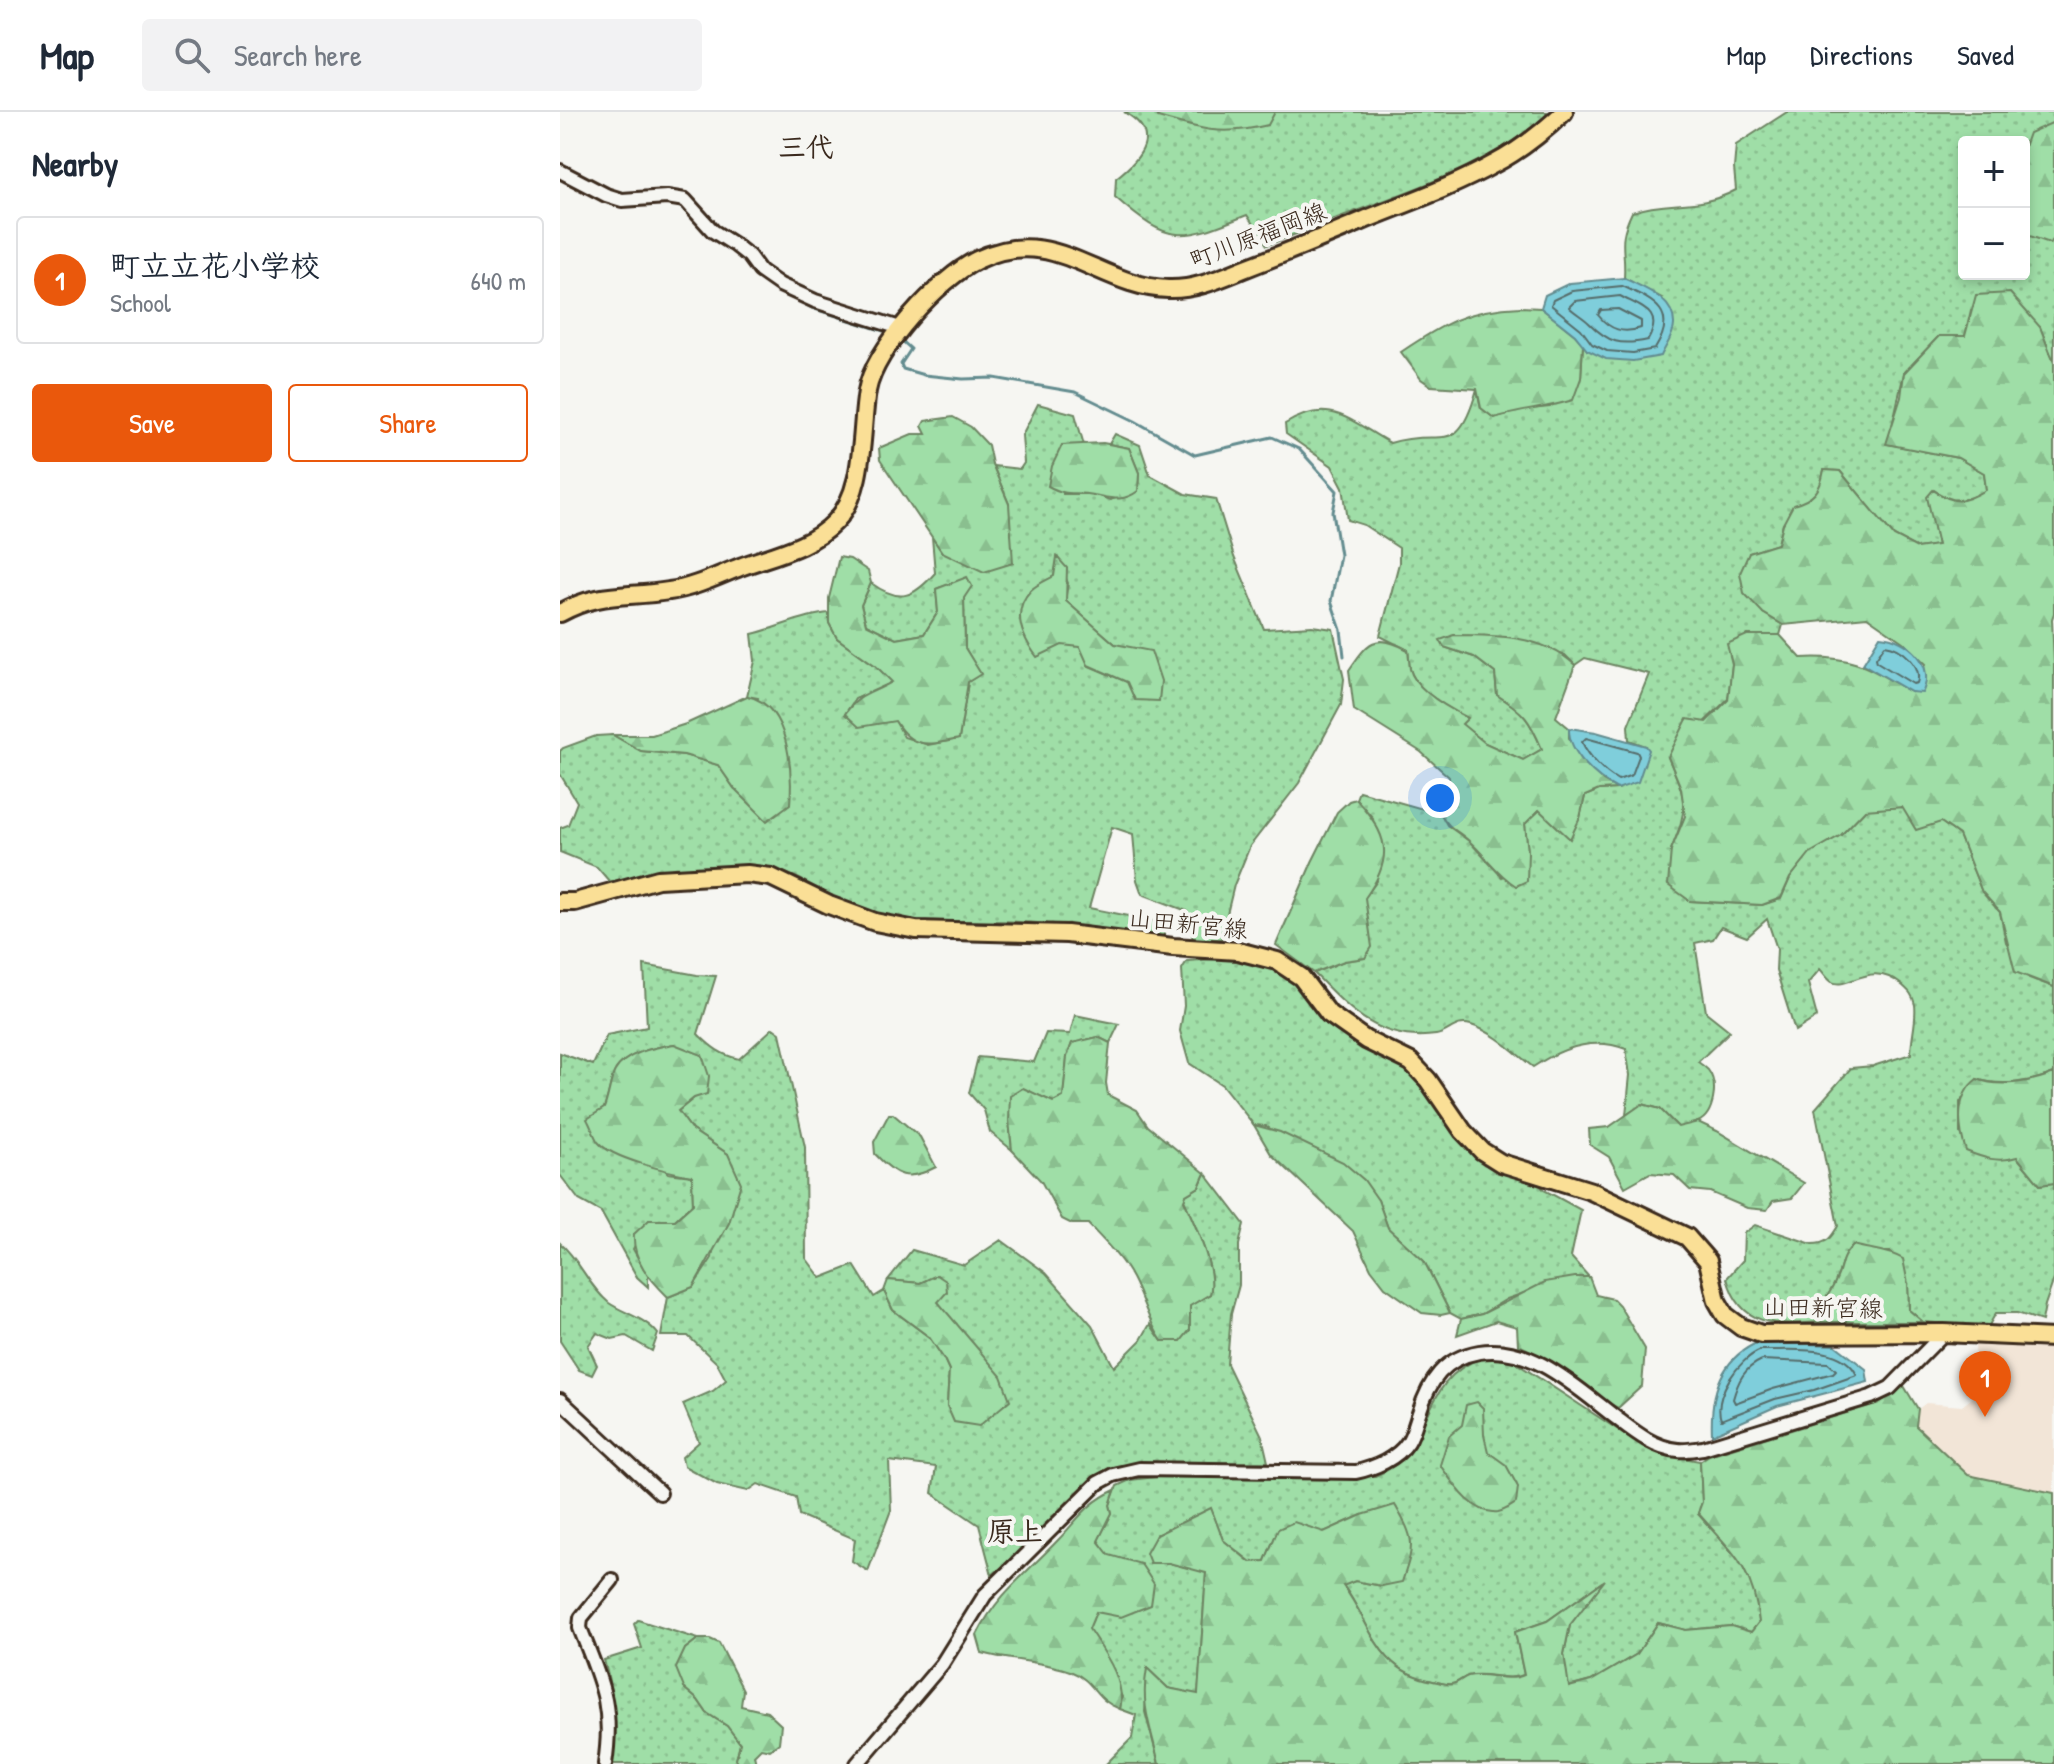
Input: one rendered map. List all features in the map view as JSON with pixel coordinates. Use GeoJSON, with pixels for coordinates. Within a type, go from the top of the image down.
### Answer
{"type":"FeatureCollection","features":[{"type":"Feature","properties":{"kind":"main road","name":"町川原福岡線"},"geometry":{"type":"LineString","coordinates":[[560,613],[588,599],[670,591],[690,586],[799,547],[821,535],[837,520],[848,503],[860,456],[868,388],[876,363],[900,328],[958,271],[978,260],[1002,250],[1028,247],[1051,251],[1129,280],[1168,290],[1207,283],[1291,251],[1492,165],[1531,142],[1564,112]]}},
{"type":"Feature","properties":{"kind":"main road","name":"山田新宮線"},"geometry":{"type":"LineString","coordinates":[[560,902],[575,902],[658,879],[747,874],[771,877],[829,905],[875,922],[916,930],[1067,934],[1173,947],[1238,951],[1265,957],[1301,977],[1329,1014],[1366,1040],[1411,1062],[1482,1151],[1501,1163],[1591,1191],[1687,1237],[1708,1261],[1717,1301],[1725,1315],[1741,1327],[1761,1334],[1944,1333],[2054,1338]]}},
{"type":"Feature","properties":{"kind":"street"},"geometry":{"type":"LineString","coordinates":[[560,171],[622,200],[667,197],[685,200],[713,231],[749,256],[760,271],[780,285],[815,301],[900,328]]}},
{"type":"Feature","properties":{"kind":"street"},"geometry":{"type":"LineString","coordinates":[[857,1764],[942,1664],[985,1595],[1098,1483],[1113,1475],[1139,1469],[1356,1472],[1374,1468],[1408,1443],[1425,1393],[1448,1363],[1461,1356],[1498,1350],[1522,1354],[1651,1443],[1679,1450],[1703,1448],[1846,1406],[1890,1388],[1944,1333]]}},
{"type":"Feature","properties":{"kind":"street"},"geometry":{"type":"LineString","coordinates":[[560,1400],[660,1493]]}},
{"type":"Feature","properties":{"kind":"street"},"geometry":{"type":"LineString","coordinates":[[605,1764],[609,1715],[605,1693],[580,1628],[581,1618],[612,1580]]}},
{"type":"Feature","properties":{"kind":"shaded area"},"geometry":{"type":"Polygon","coordinates":[[[1975,1337],[2054,1346],[2054,1493],[1967,1475],[1916,1426],[1918,1409],[1926,1403],[1962,1406],[1976,1395],[1975,1337]]]}},
{"type":"Feature","properties":{"kind":"green space"},"geometry":{"type":"Polygon","coordinates":[[[1124,112],[1551,112],[1505,146],[1455,172],[1267,245],[1247,215],[1207,230],[1177,234],[1150,224],[1115,197],[1116,178],[1140,154],[1145,137],[1136,120],[1124,112]]]}},
{"type":"Feature","properties":{"kind":"green space"},"geometry":{"type":"Polygon","coordinates":[[[1157,112],[1275,112],[1268,125],[1225,131],[1174,122],[1158,117],[1157,112]]]}},
{"type":"Feature","properties":{"kind":"green space"},"geometry":{"type":"Polygon","coordinates":[[[1787,112],[2054,112],[2054,362],[2040,327],[1971,310],[1965,336],[1939,336],[1904,373],[1888,444],[1958,458],[1984,473],[1986,490],[1960,500],[1947,498],[1934,490],[1928,497],[1938,545],[1917,548],[1894,536],[1840,471],[1824,470],[1820,489],[1783,524],[1778,544],[1749,553],[1763,613],[1783,625],[1780,635],[1747,635],[1732,664],[1728,699],[1668,757],[1683,804],[1681,823],[1671,850],[1690,901],[1762,905],[1781,899],[1790,878],[1810,852],[1841,835],[1866,809],[1902,807],[1941,822],[1959,835],[1982,892],[2000,912],[2006,942],[2029,978],[2054,987],[2054,1073],[2016,1082],[1996,1083],[1977,1079],[1960,1102],[1960,1133],[2017,1157],[2040,1185],[2054,1183],[2054,1279],[2042,1321],[2017,1313],[1996,1313],[1988,1327],[1923,1322],[1909,1310],[1908,1284],[1891,1252],[1874,1252],[1853,1245],[1843,1259],[1823,1304],[1819,1322],[1788,1324],[1762,1320],[1750,1315],[1733,1294],[1727,1278],[1743,1260],[1744,1233],[1755,1225],[1812,1244],[1828,1240],[1838,1226],[1815,1109],[1851,1068],[1873,1066],[1911,1054],[1915,1005],[1907,989],[1890,977],[1870,975],[1838,984],[1830,981],[1820,969],[1808,983],[1817,1017],[1795,1031],[1776,970],[1777,949],[1767,919],[1747,937],[1721,927],[1713,939],[1695,943],[1706,1012],[1730,1031],[1698,1062],[1708,1070],[1713,1083],[1713,1099],[1708,1113],[1698,1122],[1678,1127],[1660,1109],[1643,1104],[1626,1115],[1630,1075],[1626,1049],[1601,1044],[1578,1046],[1555,1054],[1533,1067],[1496,1037],[1471,1025],[1457,1025],[1436,1035],[1416,1036],[1382,1029],[1354,1011],[1314,973],[1344,961],[1365,958],[1365,897],[1377,881],[1373,818],[1356,799],[1359,791],[1441,814],[1447,825],[1469,841],[1502,877],[1528,852],[1525,824],[1540,810],[1554,821],[1580,818],[1585,796],[1599,790],[1617,789],[1646,746],[1629,740],[1628,726],[1649,674],[1585,658],[1575,665],[1565,655],[1454,635],[1444,647],[1474,657],[1495,673],[1497,695],[1526,718],[1542,749],[1523,760],[1485,743],[1461,724],[1467,718],[1451,710],[1418,684],[1410,669],[1408,650],[1380,636],[1399,563],[1399,548],[1364,525],[1348,520],[1343,487],[1332,466],[1286,434],[1285,424],[1315,412],[1327,412],[1351,420],[1390,443],[1446,437],[1454,433],[1470,411],[1477,389],[1481,408],[1494,418],[1520,410],[1550,407],[1581,378],[1583,344],[1587,350],[1662,298],[1624,278],[1623,238],[1632,212],[1696,203],[1736,190],[1736,145],[1787,112]]]}},
{"type":"Feature","properties":{"kind":"green space"},"geometry":{"type":"Polygon","coordinates":[[[2054,122],[2054,239],[2050,243],[2030,236],[2029,133],[2054,122]]]}},
{"type":"Feature","properties":{"kind":"green space"},"geometry":{"type":"Polygon","coordinates":[[[2010,293],[2040,327],[2054,363],[2054,987],[2015,972],[2000,912],[1982,892],[1959,835],[1941,822],[1916,830],[1902,807],[1865,810],[1841,835],[1810,853],[1790,878],[1781,898],[1762,905],[1690,901],[1668,885],[1671,850],[1685,816],[1681,788],[1668,757],[1687,719],[1706,722],[1728,700],[1732,664],[1727,644],[1747,635],[1780,635],[1801,658],[1834,659],[1859,664],[1911,692],[1926,664],[1903,642],[1867,617],[1783,625],[1763,613],[1744,593],[1740,573],[1749,553],[1778,544],[1783,524],[1793,505],[1815,494],[1824,470],[1840,471],[1894,536],[1917,548],[1938,545],[1927,497],[1933,490],[1954,500],[1972,498],[1986,490],[1984,473],[1958,458],[1886,444],[1901,397],[1904,373],[1939,336],[1965,336],[1976,295],[2010,293]]]}},
{"type":"Feature","properties":{"kind":"green space"},"geometry":{"type":"Polygon","coordinates":[[[1502,308],[1541,308],[1583,344],[1581,378],[1573,400],[1494,418],[1481,408],[1477,389],[1431,386],[1421,379],[1401,352],[1457,319],[1502,308]]]}},
{"type":"Feature","properties":{"kind":"green space"},"geometry":{"type":"Polygon","coordinates":[[[1038,404],[1075,414],[1084,445],[1062,445],[1063,494],[1092,494],[1110,500],[1138,491],[1139,473],[1129,448],[1109,444],[1115,434],[1140,445],[1150,475],[1185,494],[1216,499],[1234,557],[1264,629],[1312,626],[1333,629],[1344,679],[1341,705],[1299,783],[1250,846],[1234,885],[1221,939],[1193,939],[1187,911],[1142,894],[1137,880],[1133,834],[1112,827],[1089,908],[1164,923],[1164,941],[1037,923],[878,916],[850,906],[794,876],[766,868],[693,868],[609,881],[597,867],[560,852],[560,828],[568,825],[577,802],[560,774],[560,751],[563,748],[596,736],[613,735],[641,751],[684,755],[718,765],[734,788],[758,698],[747,696],[755,661],[752,634],[800,619],[829,613],[829,623],[837,638],[893,682],[855,699],[845,714],[859,726],[895,720],[904,737],[928,745],[959,739],[968,682],[980,674],[965,648],[964,598],[967,578],[936,589],[938,612],[924,634],[896,639],[866,624],[861,605],[871,583],[898,595],[906,595],[920,588],[935,573],[932,537],[942,552],[1009,504],[993,466],[1020,469],[1024,463],[1022,435],[1038,404]],[[1058,558],[1054,576],[1030,591],[1038,656],[1062,644],[1081,647],[1089,666],[1127,682],[1129,648],[1115,644],[1065,601],[1068,583],[1058,558]]]}},
{"type":"Feature","properties":{"kind":"green space"},"geometry":{"type":"Polygon","coordinates":[[[953,417],[971,427],[988,445],[992,464],[1009,504],[1013,563],[984,572],[942,552],[880,460],[879,448],[912,434],[926,434],[922,426],[925,421],[953,417]]]}},
{"type":"Feature","properties":{"kind":"green space"},"geometry":{"type":"Polygon","coordinates":[[[1103,443],[1129,448],[1139,473],[1138,491],[1116,499],[1066,493],[1048,486],[1052,466],[1062,445],[1103,443]]]}},
{"type":"Feature","properties":{"kind":"green space"},"geometry":{"type":"Polygon","coordinates":[[[839,557],[850,559],[868,571],[871,583],[861,605],[866,624],[896,639],[924,634],[938,612],[936,589],[967,577],[972,586],[964,598],[965,648],[981,674],[968,682],[959,739],[922,743],[908,737],[895,721],[859,727],[845,714],[860,698],[892,682],[876,666],[837,638],[829,623],[829,598],[839,557]]]}},
{"type":"Feature","properties":{"kind":"green space"},"geometry":{"type":"Polygon","coordinates":[[[1057,557],[1067,568],[1066,601],[1115,644],[1151,651],[1161,681],[1159,701],[1135,700],[1127,682],[1088,665],[1080,647],[1062,645],[1037,657],[1023,633],[1021,607],[1031,590],[1054,576],[1057,557]]]}},
{"type":"Feature","properties":{"kind":"green space"},"geometry":{"type":"Polygon","coordinates":[[[1454,635],[1533,642],[1562,655],[1575,665],[1556,717],[1569,728],[1569,738],[1603,781],[1617,789],[1599,790],[1585,796],[1580,818],[1570,839],[1539,810],[1525,824],[1527,881],[1516,886],[1444,819],[1441,814],[1450,791],[1449,777],[1421,752],[1354,710],[1349,670],[1367,647],[1380,641],[1388,642],[1408,650],[1413,677],[1434,698],[1468,718],[1462,724],[1485,743],[1523,760],[1542,749],[1525,718],[1497,695],[1495,673],[1474,657],[1444,647],[1440,640],[1454,635]]]}},
{"type":"Feature","properties":{"kind":"green space"},"geometry":{"type":"Polygon","coordinates":[[[747,696],[761,702],[772,712],[780,725],[789,757],[790,804],[767,821],[734,788],[718,765],[684,755],[641,751],[613,735],[652,735],[686,724],[747,696]]]}},
{"type":"Feature","properties":{"kind":"green space"},"geometry":{"type":"Polygon","coordinates":[[[1356,799],[1375,824],[1384,847],[1381,870],[1365,898],[1372,947],[1365,958],[1344,961],[1314,973],[1276,945],[1337,812],[1356,799]]]}},
{"type":"Feature","properties":{"kind":"green space"},"geometry":{"type":"Polygon","coordinates":[[[1252,960],[1281,970],[1299,987],[1402,1063],[1477,1157],[1504,1173],[1537,1181],[1544,1190],[1581,1210],[1571,1257],[1589,1277],[1561,1280],[1507,1299],[1482,1314],[1461,1319],[1450,1313],[1424,1261],[1388,1228],[1378,1200],[1266,1126],[1254,1125],[1222,1085],[1189,1063],[1180,1031],[1184,1006],[1182,969],[1187,961],[1252,960]]]}},
{"type":"Feature","properties":{"kind":"green space"},"geometry":{"type":"Polygon","coordinates":[[[644,965],[716,976],[698,1034],[722,1053],[739,1059],[773,1028],[780,1033],[805,1147],[806,1258],[821,1278],[854,1265],[874,1297],[884,1291],[893,1310],[929,1337],[949,1370],[947,1406],[963,1334],[938,1302],[937,1276],[920,1283],[888,1280],[912,1250],[964,1265],[1001,1240],[1046,1273],[1092,1325],[1114,1367],[1141,1340],[1150,1324],[1162,1341],[1190,1330],[1190,1305],[1210,1294],[1207,1260],[1184,1200],[1186,1195],[1199,1187],[1205,1173],[1244,1224],[1239,1245],[1239,1285],[1231,1314],[1227,1364],[1262,1436],[1268,1462],[1126,1465],[1082,1491],[1022,1552],[992,1575],[979,1525],[932,1493],[936,1467],[889,1461],[891,1510],[868,1571],[852,1561],[855,1539],[799,1515],[796,1497],[758,1484],[748,1491],[717,1484],[684,1466],[682,1457],[699,1442],[683,1404],[713,1391],[726,1380],[717,1363],[688,1336],[661,1336],[668,1297],[693,1287],[712,1258],[728,1154],[692,1130],[678,1111],[694,1098],[674,1044],[642,1052],[620,1065],[614,1074],[604,1108],[668,1173],[692,1176],[693,1203],[675,1220],[649,1220],[633,1249],[648,1276],[648,1287],[637,1277],[601,1212],[579,1200],[560,1175],[560,1053],[593,1065],[607,1035],[647,1027],[644,965]]]}},
{"type":"Feature","properties":{"kind":"green space"},"geometry":{"type":"Polygon","coordinates":[[[1075,1015],[1119,1024],[1110,1043],[1098,1037],[1072,1043],[1067,1057],[1063,1097],[1054,1102],[1023,1089],[1009,1120],[1012,1150],[990,1132],[984,1110],[969,1093],[978,1057],[1034,1062],[1046,1033],[1070,1034],[1075,1015]]]}},
{"type":"Feature","properties":{"kind":"green space"},"geometry":{"type":"Polygon","coordinates":[[[1098,1037],[1110,1043],[1106,1083],[1108,1095],[1137,1110],[1148,1126],[1205,1173],[1199,1187],[1186,1195],[1184,1200],[1207,1260],[1210,1294],[1190,1306],[1190,1330],[1181,1341],[1162,1341],[1118,1256],[1088,1224],[1072,1224],[1062,1219],[1041,1181],[1012,1150],[1010,1096],[1023,1088],[1053,1102],[1063,1097],[1067,1057],[1072,1043],[1098,1037]]]}},
{"type":"Feature","properties":{"kind":"green space"},"geometry":{"type":"Polygon","coordinates":[[[674,1044],[702,1055],[709,1076],[707,1094],[694,1098],[678,1111],[692,1130],[728,1154],[741,1183],[729,1223],[693,1287],[668,1297],[639,1261],[634,1234],[649,1220],[675,1220],[693,1204],[692,1176],[616,1154],[598,1142],[587,1119],[604,1108],[614,1074],[620,1065],[642,1052],[674,1044]]]}},
{"type":"Feature","properties":{"kind":"green space"},"geometry":{"type":"Polygon","coordinates":[[[2054,1073],[2054,1183],[2040,1185],[2017,1157],[1991,1159],[1966,1151],[1960,1112],[1965,1094],[1977,1079],[2016,1083],[2054,1073]]]}},
{"type":"Feature","properties":{"kind":"green space"},"geometry":{"type":"Polygon","coordinates":[[[1642,1104],[1660,1109],[1678,1127],[1698,1122],[1717,1131],[1804,1183],[1792,1198],[1773,1201],[1767,1210],[1747,1208],[1710,1192],[1690,1190],[1674,1175],[1650,1173],[1625,1187],[1609,1157],[1590,1145],[1589,1129],[1609,1127],[1642,1104]]]}},
{"type":"Feature","properties":{"kind":"green space"},"geometry":{"type":"Polygon","coordinates":[[[889,1114],[920,1137],[936,1167],[917,1175],[903,1175],[875,1154],[874,1142],[889,1114]]]}},
{"type":"Feature","properties":{"kind":"green space"},"geometry":{"type":"Polygon","coordinates":[[[1254,1125],[1280,1132],[1343,1162],[1364,1180],[1378,1200],[1388,1228],[1424,1261],[1450,1313],[1422,1313],[1385,1287],[1371,1269],[1353,1231],[1271,1154],[1254,1125]]]}},
{"type":"Feature","properties":{"kind":"green space"},"geometry":{"type":"Polygon","coordinates":[[[560,1243],[609,1303],[648,1324],[658,1334],[652,1351],[626,1336],[612,1339],[597,1333],[588,1346],[597,1365],[592,1375],[579,1370],[560,1341],[560,1243]]]}},
{"type":"Feature","properties":{"kind":"green space"},"geometry":{"type":"Polygon","coordinates":[[[1853,1245],[1903,1259],[1909,1310],[1923,1322],[1819,1322],[1823,1304],[1843,1259],[1853,1245]]]}},
{"type":"Feature","properties":{"kind":"green space"},"geometry":{"type":"Polygon","coordinates":[[[937,1275],[946,1281],[947,1292],[938,1302],[1001,1376],[1010,1400],[979,1426],[954,1422],[947,1406],[949,1370],[944,1359],[929,1337],[893,1310],[884,1291],[888,1280],[920,1283],[937,1275]]]}},
{"type":"Feature","properties":{"kind":"green space"},"geometry":{"type":"Polygon","coordinates":[[[1589,1277],[1596,1295],[1613,1299],[1619,1305],[1645,1349],[1642,1386],[1618,1408],[1518,1345],[1517,1327],[1496,1321],[1457,1335],[1461,1319],[1482,1314],[1545,1282],[1589,1277]]]}},
{"type":"Feature","properties":{"kind":"green space"},"geometry":{"type":"Polygon","coordinates":[[[1484,1357],[1513,1361],[1629,1437],[1661,1454],[1700,1461],[1702,1502],[1698,1514],[1739,1560],[1756,1592],[1759,1622],[1751,1632],[1731,1626],[1686,1630],[1658,1623],[1637,1654],[1591,1681],[1568,1687],[1564,1654],[1570,1625],[1602,1582],[1547,1621],[1515,1632],[1524,1675],[1475,1675],[1453,1684],[1442,1683],[1398,1667],[1377,1644],[1343,1585],[1355,1581],[1382,1586],[1362,1515],[1324,1532],[1278,1530],[1265,1561],[1251,1562],[1223,1540],[1211,1509],[1156,1535],[1150,1563],[1169,1563],[1206,1572],[1198,1695],[1168,1688],[1148,1669],[1145,1712],[1159,1764],[1106,1764],[1132,1738],[1136,1715],[1120,1709],[1122,1697],[1088,1629],[1096,1611],[1108,1555],[1098,1540],[1112,1513],[1110,1505],[1117,1486],[1130,1480],[1165,1476],[1375,1476],[1395,1465],[1409,1451],[1446,1382],[1462,1368],[1484,1357]]]}},
{"type":"Feature","properties":{"kind":"green space"},"geometry":{"type":"Polygon","coordinates":[[[1904,1386],[1918,1409],[1916,1426],[1968,1475],[2054,1493],[2054,1764],[1159,1764],[1146,1706],[1147,1668],[1168,1688],[1198,1694],[1206,1573],[1169,1563],[1150,1563],[1146,1553],[1156,1535],[1211,1508],[1223,1540],[1250,1562],[1265,1561],[1278,1529],[1294,1522],[1324,1532],[1395,1505],[1411,1542],[1402,1582],[1382,1586],[1355,1581],[1343,1586],[1377,1644],[1398,1667],[1413,1675],[1447,1684],[1475,1675],[1510,1678],[1524,1675],[1515,1632],[1547,1621],[1605,1580],[1570,1625],[1564,1654],[1569,1687],[1591,1681],[1637,1654],[1658,1623],[1686,1630],[1731,1626],[1751,1632],[1759,1622],[1746,1574],[1731,1550],[1698,1513],[1702,1502],[1700,1461],[1709,1455],[1879,1403],[1904,1386]]]}},
{"type":"Feature","properties":{"kind":"green space"},"geometry":{"type":"Polygon","coordinates":[[[1477,1402],[1483,1408],[1488,1452],[1506,1465],[1518,1487],[1516,1503],[1498,1512],[1489,1512],[1472,1503],[1457,1489],[1440,1465],[1449,1436],[1462,1425],[1466,1405],[1477,1402]]]}},
{"type":"Feature","properties":{"kind":"green space"},"geometry":{"type":"Polygon","coordinates":[[[1115,1490],[1110,1505],[1112,1513],[1098,1541],[1109,1555],[1141,1564],[1154,1584],[1151,1605],[1121,1617],[1096,1612],[1089,1629],[1117,1677],[1120,1709],[1105,1701],[1085,1680],[1070,1671],[982,1653],[977,1635],[994,1607],[1014,1584],[1090,1506],[1115,1490]]]}},
{"type":"Feature","properties":{"kind":"green space"},"geometry":{"type":"Polygon","coordinates":[[[638,1620],[698,1639],[685,1649],[684,1688],[707,1713],[727,1726],[740,1743],[735,1764],[611,1764],[614,1712],[604,1660],[642,1648],[634,1624],[638,1620]]]}},
{"type":"Feature","properties":{"kind":"green space"},"geometry":{"type":"Polygon","coordinates":[[[698,1639],[719,1643],[743,1690],[741,1706],[767,1712],[781,1725],[779,1743],[770,1750],[761,1748],[754,1755],[756,1764],[735,1764],[740,1743],[727,1726],[707,1713],[684,1688],[676,1668],[685,1649],[698,1639]]]}},
{"type":"Feature","properties":{"kind":"water"},"geometry":{"type":"Polygon","coordinates":[[[1624,278],[1664,301],[1673,316],[1674,329],[1661,356],[1633,361],[1606,359],[1587,350],[1575,335],[1541,308],[1545,295],[1570,283],[1624,278]]]}},
{"type":"Feature","properties":{"kind":"water"},"geometry":{"type":"Polygon","coordinates":[[[1880,636],[1910,648],[1923,663],[1926,683],[1922,693],[1911,692],[1863,664],[1880,636]]]}},
{"type":"Feature","properties":{"kind":"water"},"geometry":{"type":"Polygon","coordinates":[[[1569,728],[1646,746],[1649,750],[1638,782],[1617,789],[1601,778],[1578,755],[1569,728]]]}},
{"type":"Feature","properties":{"kind":"water"},"geometry":{"type":"Polygon","coordinates":[[[1759,1342],[1835,1345],[1866,1369],[1868,1382],[1777,1406],[1712,1435],[1713,1406],[1726,1368],[1746,1349],[1759,1342]]]}},
{"type":"Feature","properties":{"kind":"waterway"},"geometry":{"type":"LineString","coordinates":[[672,204],[681,207],[700,225]]}},
{"type":"Feature","properties":{"kind":"waterway"},"geometry":{"type":"LineString","coordinates":[[711,236],[728,248]]}},
{"type":"Feature","properties":{"kind":"waterway"},"geometry":{"type":"LineString","coordinates":[[738,254],[758,277],[775,289]]}},
{"type":"Feature","properties":{"kind":"waterway"},"geometry":{"type":"LineString","coordinates":[[782,292],[812,308],[890,333]]}},
{"type":"Feature","properties":{"kind":"waterway"},"geometry":{"type":"LineString","coordinates":[[900,339],[911,349],[901,364],[903,369],[924,375],[994,378],[1075,392],[1195,455],[1272,437],[1299,449],[1337,491],[1333,512],[1340,555],[1331,601],[1341,630],[1344,656]]}},
{"type":"Feature","properties":{"kind":"place","name":"町立立花小学校"},"geometry":{"type":"Point","coordinates":[1985,1417]}},
{"type":"Feature","properties":{"kind":"district","name":"三代"},"geometry":{"type":"Point","coordinates":[806,147]}},
{"type":"Feature","properties":{"kind":"district","name":"原上"},"geometry":{"type":"Point","coordinates":[1015,1531]}}]}
